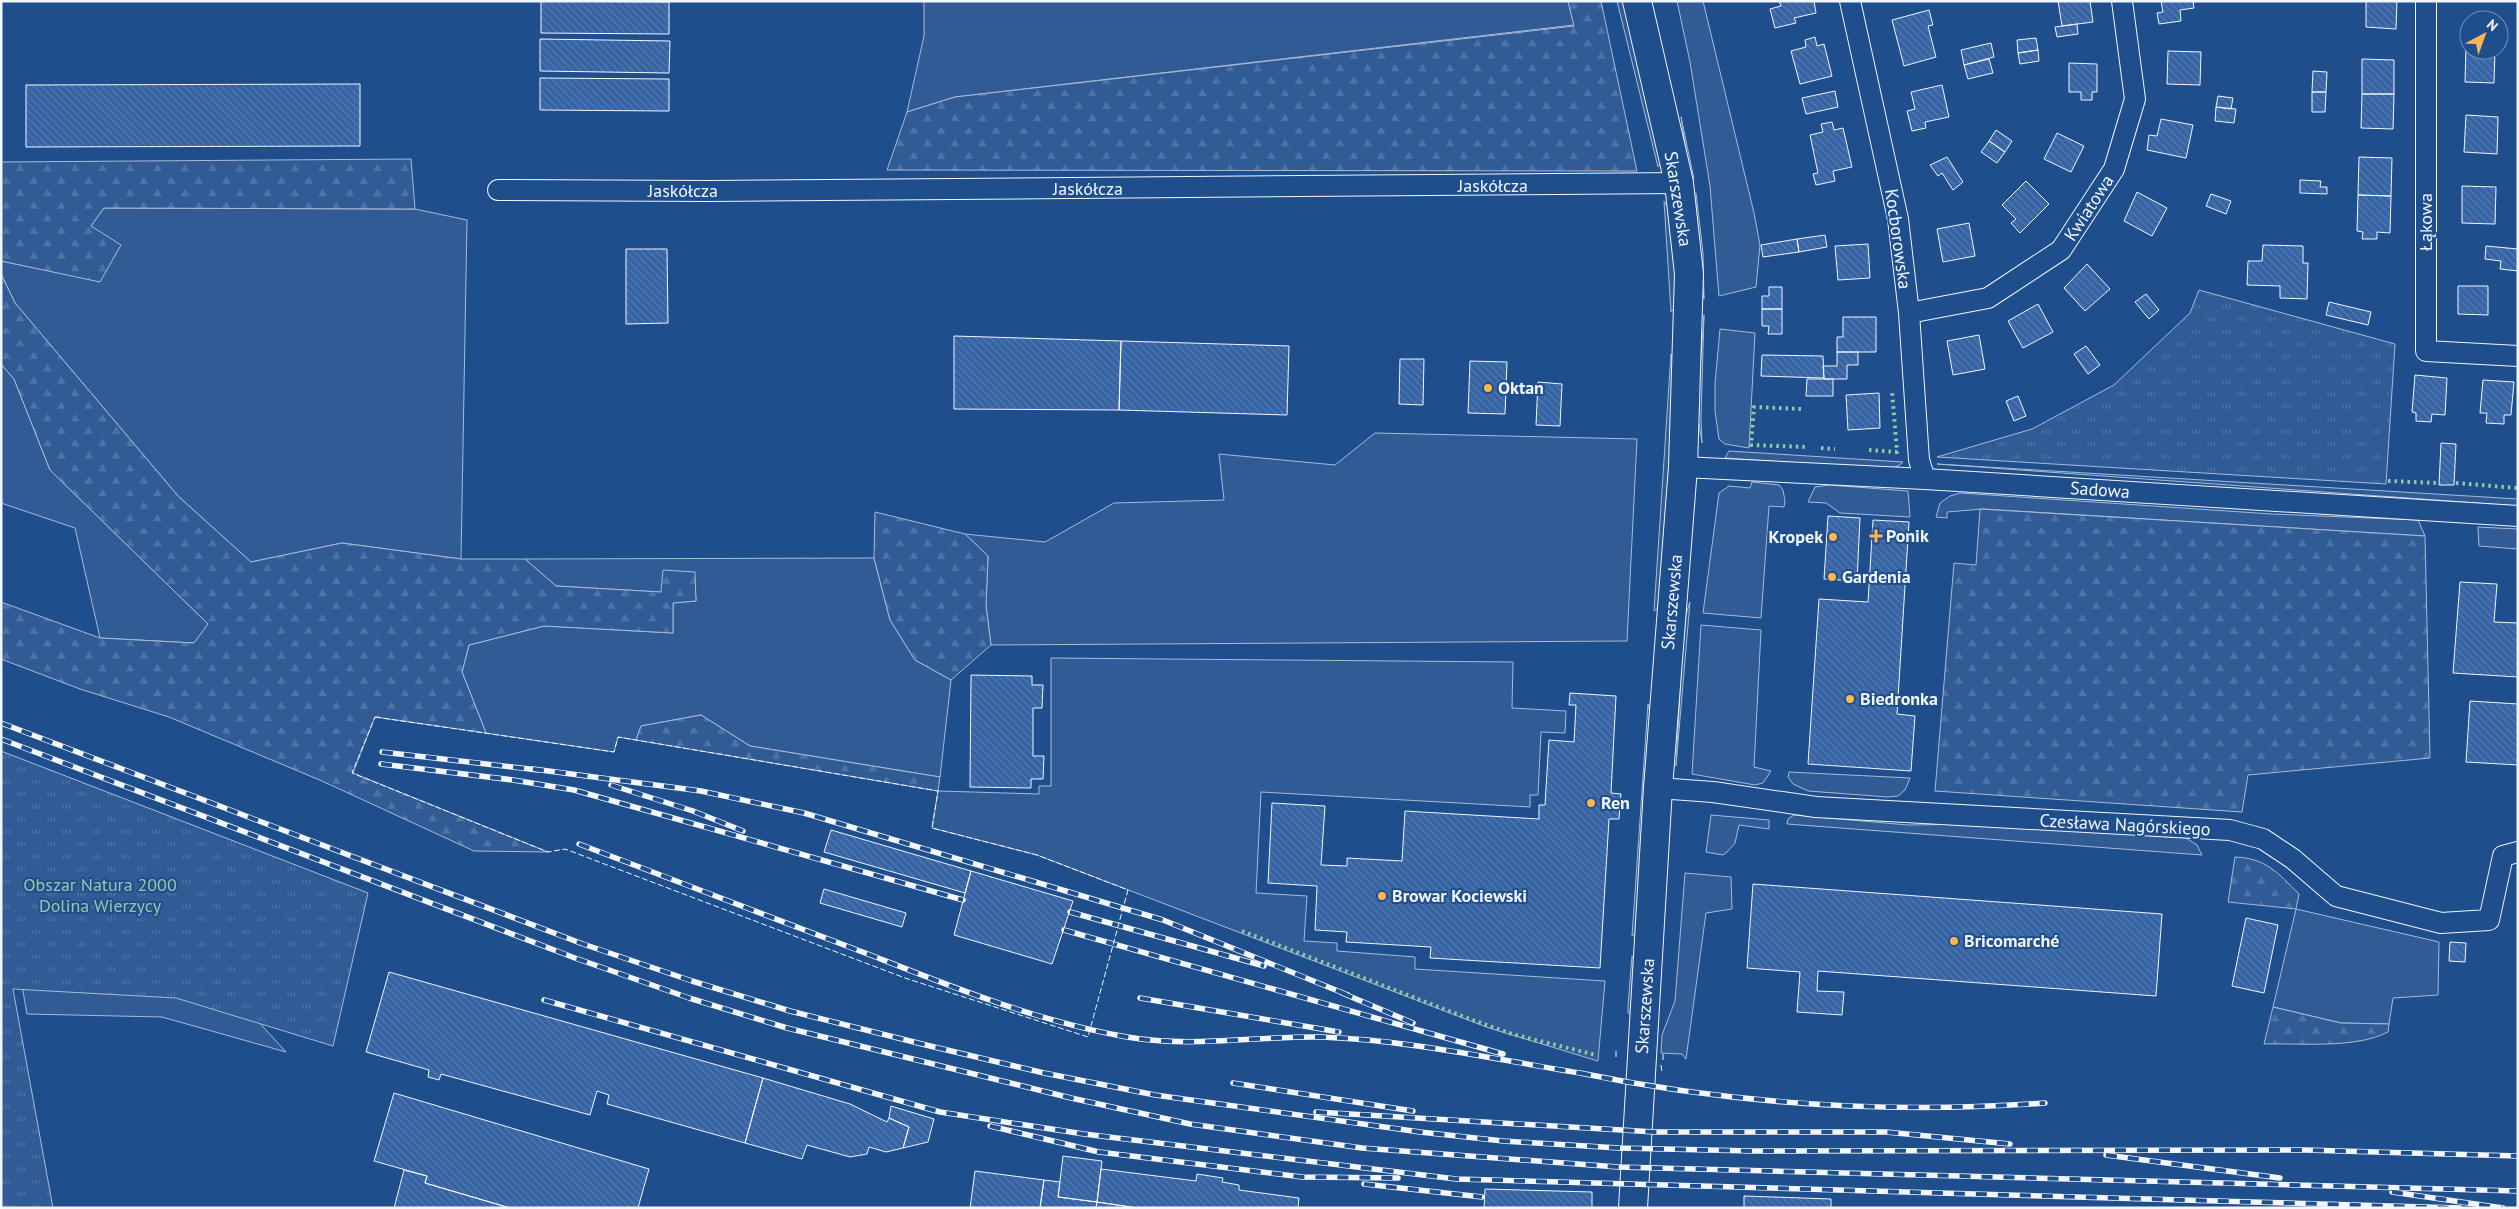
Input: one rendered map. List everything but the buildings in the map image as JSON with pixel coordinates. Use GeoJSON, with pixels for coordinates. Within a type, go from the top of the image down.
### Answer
{"type":"FeatureCollection","features":[{"type":"Feature","properties":{"kind":"main road","name":"Skarszewska"},"geometry":{"type":"LineString","coordinates":[[1633,1208],[1658,788],[1683,467],[1689,274],[1679,183],[1636,1]]}},
{"type":"Feature","properties":{"kind":"street","name":"Kocborowska"},"geometry":{"type":"LineString","coordinates":[[1850,1],[1898,219],[1909,313],[1919,460],[1925,479]]}},
{"type":"Feature","properties":{"kind":"street","name":"Kwiatowa"},"geometry":{"type":"LineString","coordinates":[[1909,313],[1988,298],[2061,250],[2114,169],[2135,99],[2122,1]]}},
{"type":"Feature","properties":{"kind":"street","name":"Łąkowa"},"geometry":{"type":"LineString","coordinates":[[2426,1],[2426,351],[2518,356]]}},
{"type":"Feature","properties":{"kind":"street","name":"Jaskółcza"},"geometry":{"type":"LineString","coordinates":[[498,190],[719,191],[1679,183]]}},
{"type":"Feature","properties":{"kind":"street","name":"Sadowa"},"geometry":{"type":"LineString","coordinates":[[1683,467],[1925,479],[2518,516]]}},
{"type":"Feature","properties":{"kind":"street","name":"Czesława Nagórskiego"},"geometry":{"type":"LineString","coordinates":[[1658,788],[1714,792],[1816,807],[2230,830],[2263,839],[2293,859],[2336,896],[2441,923],[2489,920],[2503,856],[2518,852]]}},
{"type":"Feature","properties":{"kind":"shaded area"},"geometry":{"type":"Polygon","coordinates":[[[924,1],[1568,1],[1574,25],[955,97],[907,112],[924,36],[924,1]]]}},
{"type":"Feature","properties":{"kind":"shaded area"},"geometry":{"type":"Polygon","coordinates":[[[1617,1],[1624,1],[1661,163],[1658,167],[1617,1]]]}},
{"type":"Feature","properties":{"kind":"shaded area"},"geometry":{"type":"Polygon","coordinates":[[[1677,1],[1703,1],[1760,245],[1756,287],[1719,296],[1710,186],[1690,62],[1677,1]]]}},
{"type":"Feature","properties":{"kind":"shaded area"},"geometry":{"type":"Polygon","coordinates":[[[1681,117],[1694,179],[1690,178],[1681,117]]]}},
{"type":"Feature","properties":{"kind":"shaded area"},"geometry":{"type":"Polygon","coordinates":[[[1696,193],[1703,253],[1704,299],[1693,196],[1696,193]]]}},
{"type":"Feature","properties":{"kind":"shaded area"},"geometry":{"type":"Polygon","coordinates":[[[1664,201],[1670,211],[1675,268],[1676,306],[1671,312],[1664,201]]]}},
{"type":"Feature","properties":{"kind":"shaded area"},"geometry":{"type":"Polygon","coordinates":[[[104,208],[415,209],[467,220],[461,559],[342,543],[251,562],[178,496],[15,303],[1,274],[1,261],[100,281],[91,226],[104,208]]]}},
{"type":"Feature","properties":{"kind":"shaded area"},"geometry":{"type":"Polygon","coordinates":[[[1704,315],[1701,417],[1702,443],[1697,412],[1704,315]]]}},
{"type":"Feature","properties":{"kind":"shaded area"},"geometry":{"type":"Polygon","coordinates":[[[1720,329],[1755,333],[1749,448],[1725,444],[1719,439],[1715,411],[1715,384],[1720,329]]]}},
{"type":"Feature","properties":{"kind":"shaded area"},"geometry":{"type":"Polygon","coordinates":[[[1671,354],[1674,368],[1668,483],[1659,607],[1654,611],[1671,354]]]}},
{"type":"Feature","properties":{"kind":"shaded area"},"geometry":{"type":"Polygon","coordinates":[[[1,364],[14,379],[50,470],[208,624],[195,643],[100,638],[75,528],[1,503],[1,364]]]}},
{"type":"Feature","properties":{"kind":"shaded area"},"geometry":{"type":"Polygon","coordinates":[[[1375,433],[1637,439],[1627,641],[991,645],[986,606],[988,556],[965,534],[1045,542],[1114,503],[1224,500],[1219,454],[1335,465],[1375,433]]]}},
{"type":"Feature","properties":{"kind":"shaded area"},"geometry":{"type":"Polygon","coordinates":[[[1729,451],[1903,462],[1889,469],[1725,458],[1729,451]]]}},
{"type":"Feature","properties":{"kind":"shaded area"},"geometry":{"type":"Polygon","coordinates":[[[1937,464],[2518,499],[2518,506],[1937,464]]]}},
{"type":"Feature","properties":{"kind":"shaded area"},"geometry":{"type":"Polygon","coordinates":[[[1752,482],[1779,485],[1783,490],[1785,501],[1784,507],[1769,506],[1761,618],[1703,613],[1719,493],[1729,486],[1750,488],[1752,482]]]}},
{"type":"Feature","properties":{"kind":"shaded area"},"geometry":{"type":"Polygon","coordinates":[[[1829,485],[1908,491],[1910,517],[1840,513],[1826,503],[1808,502],[1815,487],[1829,485]]]}},
{"type":"Feature","properties":{"kind":"shaded area"},"geometry":{"type":"Polygon","coordinates":[[[1960,493],[2272,514],[2418,520],[2425,536],[1983,509],[1947,512],[1947,518],[1936,517],[1940,503],[1950,496],[1960,493]]]}},
{"type":"Feature","properties":{"kind":"shaded area"},"geometry":{"type":"Polygon","coordinates":[[[2478,527],[2518,529],[2518,549],[2479,546],[2478,527]]]}},
{"type":"Feature","properties":{"kind":"shaded area"},"geometry":{"type":"Polygon","coordinates":[[[874,558],[890,620],[915,660],[951,680],[940,777],[750,746],[701,715],[641,726],[636,740],[618,737],[614,752],[486,733],[462,672],[469,645],[544,626],[673,633],[673,603],[696,601],[694,572],[661,592],[556,586],[525,559],[874,558]]]}},
{"type":"Feature","properties":{"kind":"shaded area"},"geometry":{"type":"Polygon","coordinates":[[[1690,602],[1676,766],[1684,620],[1690,602]]]}},
{"type":"Feature","properties":{"kind":"shaded area"},"geometry":{"type":"Polygon","coordinates":[[[1701,625],[1761,630],[1754,767],[1771,771],[1763,783],[1755,785],[1692,774],[1701,625]]]}},
{"type":"Feature","properties":{"kind":"shaded area"},"geometry":{"type":"Polygon","coordinates":[[[1051,658],[1513,662],[1512,708],[1566,711],[1565,733],[1541,732],[1538,795],[1530,795],[1530,807],[1261,792],[1256,893],[1307,896],[1304,941],[1337,943],[1337,951],[1415,957],[1415,969],[1605,981],[1598,1061],[1489,1028],[1037,855],[932,828],[938,791],[1039,794],[1039,786],[1051,786],[1051,658]]]}},
{"type":"Feature","properties":{"kind":"shaded area"},"geometry":{"type":"Polygon","coordinates":[[[1648,704],[1652,721],[1639,931],[1632,936],[1648,704]]]}},
{"type":"Feature","properties":{"kind":"shaded area"},"geometry":{"type":"Polygon","coordinates":[[[1789,772],[1910,778],[1905,790],[1898,796],[1888,797],[1808,791],[1793,784],[1788,777],[1789,772]]]}},
{"type":"Feature","properties":{"kind":"shaded area"},"geometry":{"type":"Polygon","coordinates":[[[1711,815],[1769,820],[1769,829],[1739,825],[1735,843],[1727,852],[1723,855],[1706,852],[1711,815]]]}},
{"type":"Feature","properties":{"kind":"shaded area"},"geometry":{"type":"Polygon","coordinates":[[[1794,815],[1908,825],[1977,824],[2186,838],[2197,845],[2202,855],[1787,824],[1788,819],[1794,815]]]}},
{"type":"Feature","properties":{"kind":"shaded area"},"geometry":{"type":"Polygon","coordinates":[[[1685,873],[1731,877],[1732,909],[1706,913],[1686,1059],[1682,1054],[1661,1053],[1662,1035],[1675,1001],[1685,873]]]}},
{"type":"Feature","properties":{"kind":"shaded area"},"geometry":{"type":"Polygon","coordinates":[[[2296,909],[2439,942],[2438,995],[2393,998],[2389,1024],[2341,1023],[2273,1007],[2296,909]]]}},
{"type":"Feature","properties":{"kind":"shaded area"},"geometry":{"type":"Polygon","coordinates":[[[1632,956],[1636,962],[1633,1014],[1628,1013],[1632,956]]]}},
{"type":"Feature","properties":{"kind":"shaded area"},"geometry":{"type":"Polygon","coordinates":[[[18,963],[215,974],[286,1052],[162,1017],[27,1014],[18,963]]]}},
{"type":"Feature","properties":{"kind":"green space"},"geometry":{"type":"Polygon","coordinates":[[[1568,1],[1601,1],[1637,171],[887,170],[907,112],[955,97],[1574,26],[1568,1]]]}},
{"type":"Feature","properties":{"kind":"green space"},"geometry":{"type":"Polygon","coordinates":[[[411,159],[415,209],[104,208],[91,226],[121,245],[100,282],[1,261],[1,162],[411,159]]]}},
{"type":"Feature","properties":{"kind":"green space"},"geometry":{"type":"Polygon","coordinates":[[[1,274],[15,303],[178,496],[251,562],[342,543],[461,559],[525,559],[556,586],[661,592],[663,570],[695,572],[696,601],[673,603],[673,633],[544,626],[469,645],[462,672],[486,733],[375,717],[353,773],[548,852],[474,851],[322,781],[169,717],[80,689],[1,659],[1,602],[100,638],[194,643],[208,624],[50,470],[14,379],[1,364],[1,274]]]}},
{"type":"Feature","properties":{"kind":"green space"},"geometry":{"type":"Polygon","coordinates":[[[2199,290],[2395,344],[2386,484],[1937,457],[2032,429],[2114,385],[2190,313],[2199,290]]]}},
{"type":"Feature","properties":{"kind":"green space"},"geometry":{"type":"Polygon","coordinates":[[[1980,509],[2425,536],[2430,758],[2248,775],[2242,812],[1935,791],[1954,563],[1976,565],[1980,509]]]}},
{"type":"Feature","properties":{"kind":"green space"},"geometry":{"type":"Polygon","coordinates":[[[875,512],[965,534],[988,556],[986,606],[991,645],[951,680],[915,660],[890,620],[874,558],[875,512]]]}},
{"type":"Feature","properties":{"kind":"green space"},"geometry":{"type":"Polygon","coordinates":[[[701,715],[750,746],[940,777],[938,791],[636,740],[641,726],[701,715]]]}},
{"type":"Feature","properties":{"kind":"green space","name":"Obszar Natura 2000 Dolina Wierzycy"},"geometry":{"type":"Polygon","coordinates":[[[1,751],[368,893],[333,1046],[176,998],[13,989],[53,1208],[1,1208],[1,751]]]}},
{"type":"Feature","properties":{"kind":"green space"},"geometry":{"type":"Polygon","coordinates":[[[2235,857],[2255,860],[2278,873],[2299,894],[2296,909],[2228,902],[2235,857]]]}},
{"type":"Feature","properties":{"kind":"green space"},"geometry":{"type":"Polygon","coordinates":[[[2273,1007],[2341,1023],[2389,1024],[2388,1032],[2360,1041],[2344,1043],[2264,1044],[2273,1007]]]}},
{"type":"Feature","properties":{"kind":"railway"},"geometry":{"type":"LineString","coordinates":[[1,723],[583,944],[692,981],[790,1011],[930,1046],[1044,1073],[1155,1095],[1420,1132],[1503,1141],[1619,1148],[1753,1151],[2305,1150],[2518,1156]]}},
{"type":"Feature","properties":{"kind":"railway"},"geometry":{"type":"LineString","coordinates":[[1,739],[575,958],[689,998],[787,1028],[1071,1098],[1190,1124],[1362,1148],[1618,1167],[2518,1191]]}},
{"type":"Feature","properties":{"kind":"railway"},"geometry":{"type":"LineString","coordinates":[[382,752],[538,770]]}},
{"type":"Feature","properties":{"kind":"railway"},"geometry":{"type":"LineString","coordinates":[[381,764],[513,780],[574,790],[963,900]]}},
{"type":"Feature","properties":{"kind":"railway"},"geometry":{"type":"LineString","coordinates":[[533,769],[701,791],[804,813],[1163,920],[1348,995]]}},
{"type":"Feature","properties":{"kind":"railway"},"geometry":{"type":"LineString","coordinates":[[611,785],[693,811],[743,831]]}},
{"type":"Feature","properties":{"kind":"railway"},"geometry":{"type":"LineString","coordinates":[[579,844],[966,992],[1062,1023],[1094,1031],[1127,1037],[1176,1042],[1297,1037],[1354,1039],[1421,1046],[1586,1074]]}},
{"type":"Feature","properties":{"kind":"railway"},"geometry":{"type":"LineString","coordinates":[[1070,912],[1264,966]]}},
{"type":"Feature","properties":{"kind":"railway"},"geometry":{"type":"LineString","coordinates":[[1064,930],[1503,1054]]}},
{"type":"Feature","properties":{"kind":"railway"},"geometry":{"type":"LineString","coordinates":[[1342,993],[1413,1023]]}},
{"type":"Feature","properties":{"kind":"railway"},"geometry":{"type":"LineString","coordinates":[[1140,998],[1339,1032]]}},
{"type":"Feature","properties":{"kind":"railway"},"geometry":{"type":"LineString","coordinates":[[544,1000],[940,1112],[1084,1134],[1456,1179],[2460,1208]]}},
{"type":"Feature","properties":{"kind":"railway"},"geometry":{"type":"LineString","coordinates":[[1580,1073],[1637,1084],[1695,1092],[1812,1104],[1870,1107],[1929,1107],[2045,1103]]}},
{"type":"Feature","properties":{"kind":"railway"},"geometry":{"type":"LineString","coordinates":[[1233,1083],[1413,1111]]}},
{"type":"Feature","properties":{"kind":"railway"},"geometry":{"type":"LineString","coordinates":[[1316,1112],[1655,1132],[1886,1132],[2010,1144]]}},
{"type":"Feature","properties":{"kind":"railway"},"geometry":{"type":"LineString","coordinates":[[990,1126],[1099,1152],[1302,1177],[1398,1178]]}},
{"type":"Feature","properties":{"kind":"railway"},"geometry":{"type":"LineString","coordinates":[[2106,1155],[2280,1178]]}},
{"type":"Feature","properties":{"kind":"railway"},"geometry":{"type":"LineString","coordinates":[[1364,1184],[1482,1197]]}},
{"type":"Feature","properties":{"kind":"railway"},"geometry":{"type":"LineString","coordinates":[[2392,1192],[2503,1208]]}},
{"type":"Feature","properties":{"kind":"hedge"},"geometry":{"type":"LineString","coordinates":[[1869,450],[1897,452],[1892,391]]}},
{"type":"Feature","properties":{"kind":"hedge"},"geometry":{"type":"LineString","coordinates":[[1801,409],[1754,407],[1751,445],[1807,447]]}},
{"type":"Feature","properties":{"kind":"hedge"},"geometry":{"type":"LineString","coordinates":[[1821,448],[1835,449]]}},
{"type":"Feature","properties":{"kind":"hedge"},"geometry":{"type":"LineString","coordinates":[[2388,481],[2438,483]]}},
{"type":"Feature","properties":{"kind":"hedge"},"geometry":{"type":"LineString","coordinates":[[2456,483],[2517,488]]}},
{"type":"Feature","properties":{"kind":"hedge"},"geometry":{"type":"LineString","coordinates":[[1242,931],[1512,1034],[1596,1055]]}},
{"type":"Feature","properties":{"kind":"fence"},"geometry":{"type":"LineString","coordinates":[[375,717],[614,752],[618,737],[938,791],[932,828],[1037,855],[1128,890],[1088,1037],[905,978],[565,849],[548,852],[352,773],[375,717]]}},
{"type":"Feature","properties":{"kind":"fence"},"geometry":{"type":"LineString","coordinates":[[1616,1050],[1616,1057]]}},
{"type":"Feature","properties":{"kind":"fence"},"geometry":{"type":"LineString","coordinates":[[1663,1054],[1663,1060]]}},
{"type":"Feature","properties":{"kind":"fence"},"geometry":{"type":"LineString","coordinates":[[1661,1065],[1662,1072]]}},
{"type":"Feature","properties":{"kind":"place","name":"Oktan"},"geometry":{"type":"Point","coordinates":[1488,388]}},
{"type":"Feature","properties":{"kind":"place","name":"Ponik"},"geometry":{"type":"Point","coordinates":[1876,536]}},
{"type":"Feature","properties":{"kind":"place","name":"Kropek"},"geometry":{"type":"Point","coordinates":[1833,537]}},
{"type":"Feature","properties":{"kind":"place","name":"Gardenia"},"geometry":{"type":"Point","coordinates":[1832,577]}},
{"type":"Feature","properties":{"kind":"place","name":"Biedronka"},"geometry":{"type":"Point","coordinates":[1850,699]}},
{"type":"Feature","properties":{"kind":"place","name":"Ren"},"geometry":{"type":"Point","coordinates":[1591,803]}},
{"type":"Feature","properties":{"kind":"place","name":"Browar Kociewski"},"geometry":{"type":"Point","coordinates":[1382,896]}},
{"type":"Feature","properties":{"kind":"place","name":"Bricomarché"},"geometry":{"type":"Point","coordinates":[1954,941]}}]}
